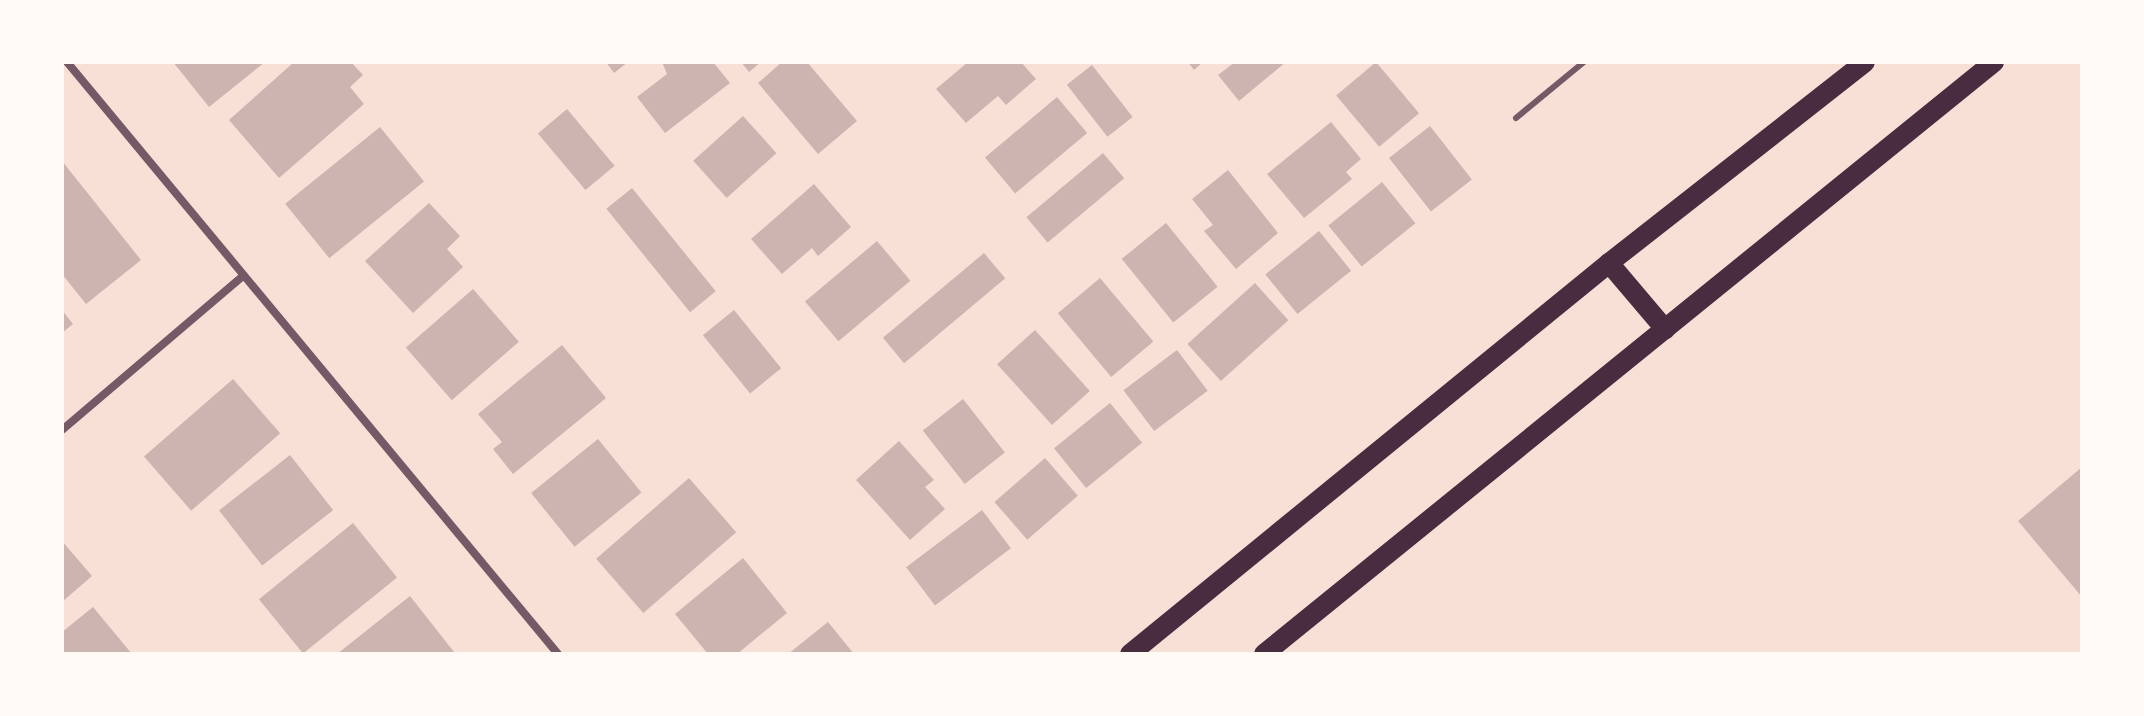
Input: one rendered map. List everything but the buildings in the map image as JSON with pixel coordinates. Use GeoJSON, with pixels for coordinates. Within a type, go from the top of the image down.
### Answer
{"type":"FeatureCollection","features":[{"type":"Feature","properties":{"kind":"main road"},"geometry":{"type":"LineString","coordinates":[[1130,654],[1609,263],[1865,62]]}},
{"type":"Feature","properties":{"kind":"main road"},"geometry":{"type":"LineString","coordinates":[[1264,654],[1994,62]]}},
{"type":"Feature","properties":{"kind":"main road"},"geometry":{"type":"LineString","coordinates":[[1609,263],[1665,329]]}},
{"type":"Feature","properties":{"kind":"street"},"geometry":{"type":"LineString","coordinates":[[67,62],[558,654]]}},
{"type":"Feature","properties":{"kind":"street"},"geometry":{"type":"LineString","coordinates":[[62,430],[243,276]]}},
{"type":"Feature","properties":{"kind":"lane"},"geometry":{"type":"LineString","coordinates":[[1516,118],[1584,62]]}}]}
